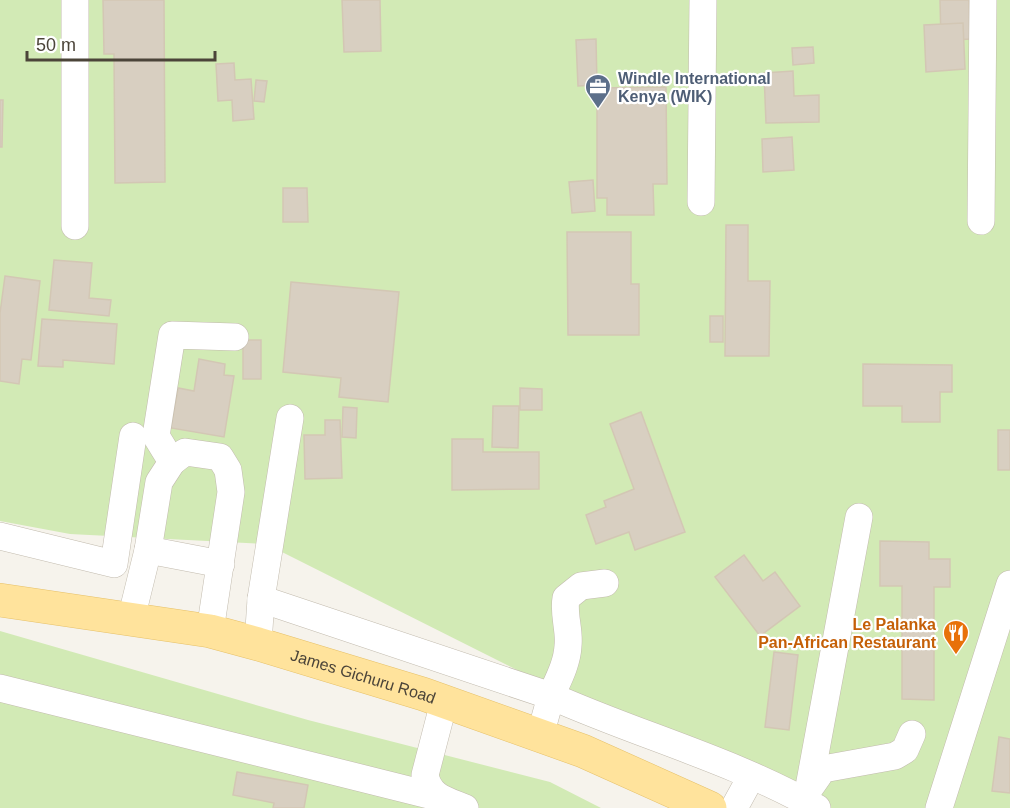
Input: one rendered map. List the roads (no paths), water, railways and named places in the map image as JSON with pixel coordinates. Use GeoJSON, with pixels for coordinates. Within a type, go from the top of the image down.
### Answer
{"type":"FeatureCollection","features":[{"type":"Feature","properties":{"kind":"main road","name":"James Gichuru Road"},"geometry":{"type":"LineString","coordinates":[[0,600],[210,631],[258,644],[444,702],[583,751],[710,808]]}},
{"type":"Feature","properties":{"kind":"street"},"geometry":{"type":"LineString","coordinates":[[75,0],[75,226]]}},
{"type":"Feature","properties":{"kind":"street"},"geometry":{"type":"LineString","coordinates":[[701,202],[703,0]]}},
{"type":"Feature","properties":{"kind":"street"},"geometry":{"type":"LineString","coordinates":[[981,221],[983,0]]}},
{"type":"Feature","properties":{"kind":"street"},"geometry":{"type":"LineString","coordinates":[[172,462],[156,436],[172,335],[235,337]]}},
{"type":"Feature","properties":{"kind":"street"},"geometry":{"type":"LineString","coordinates":[[258,644],[261,599],[290,418]]}},
{"type":"Feature","properties":{"kind":"street"},"geometry":{"type":"LineString","coordinates":[[0,536],[114,564],[133,436]]}},
{"type":"Feature","properties":{"kind":"street"},"geometry":{"type":"LineString","coordinates":[[131,619],[148,550],[159,482],[172,462],[185,452],[208,455],[220,457],[228,470],[231,492],[210,631]]}},
{"type":"Feature","properties":{"kind":"street"},"geometry":{"type":"LineString","coordinates":[[811,799],[860,517]]}},
{"type":"Feature","properties":{"kind":"street"},"geometry":{"type":"LineString","coordinates":[[148,550],[221,564]]}},
{"type":"Feature","properties":{"kind":"street"},"geometry":{"type":"LineString","coordinates":[[540,736],[569,645],[565,615],[566,598],[581,586],[604,583]]}},
{"type":"Feature","properties":{"kind":"street"},"geometry":{"type":"LineString","coordinates":[[939,808],[1010,584]]}},
{"type":"Feature","properties":{"kind":"street"},"geometry":{"type":"LineString","coordinates":[[261,599],[551,696],[811,799]]}},
{"type":"Feature","properties":{"kind":"street"},"geometry":{"type":"LineString","coordinates":[[0,688],[437,797],[465,808]]}},
{"type":"Feature","properties":{"kind":"street"},"geometry":{"type":"LineString","coordinates":[[437,797],[427,788],[425,776],[444,702]]}},
{"type":"Feature","properties":{"kind":"street"},"geometry":{"type":"LineString","coordinates":[[811,799],[823,769],[833,765],[895,756],[905,750],[912,734]]}},
{"type":"Feature","properties":{"kind":"street"},"geometry":{"type":"LineString","coordinates":[[734,808],[751,777]]}},
{"type":"Feature","properties":{"kind":"place","name":"Windle International Kenya (WIK)"},"geometry":{"type":"Point","coordinates":[598,110]}},
{"type":"Feature","properties":{"kind":"place","name":"Le Palanka Pan-African Restaurant"},"geometry":{"type":"Point","coordinates":[956,656]}}]}
